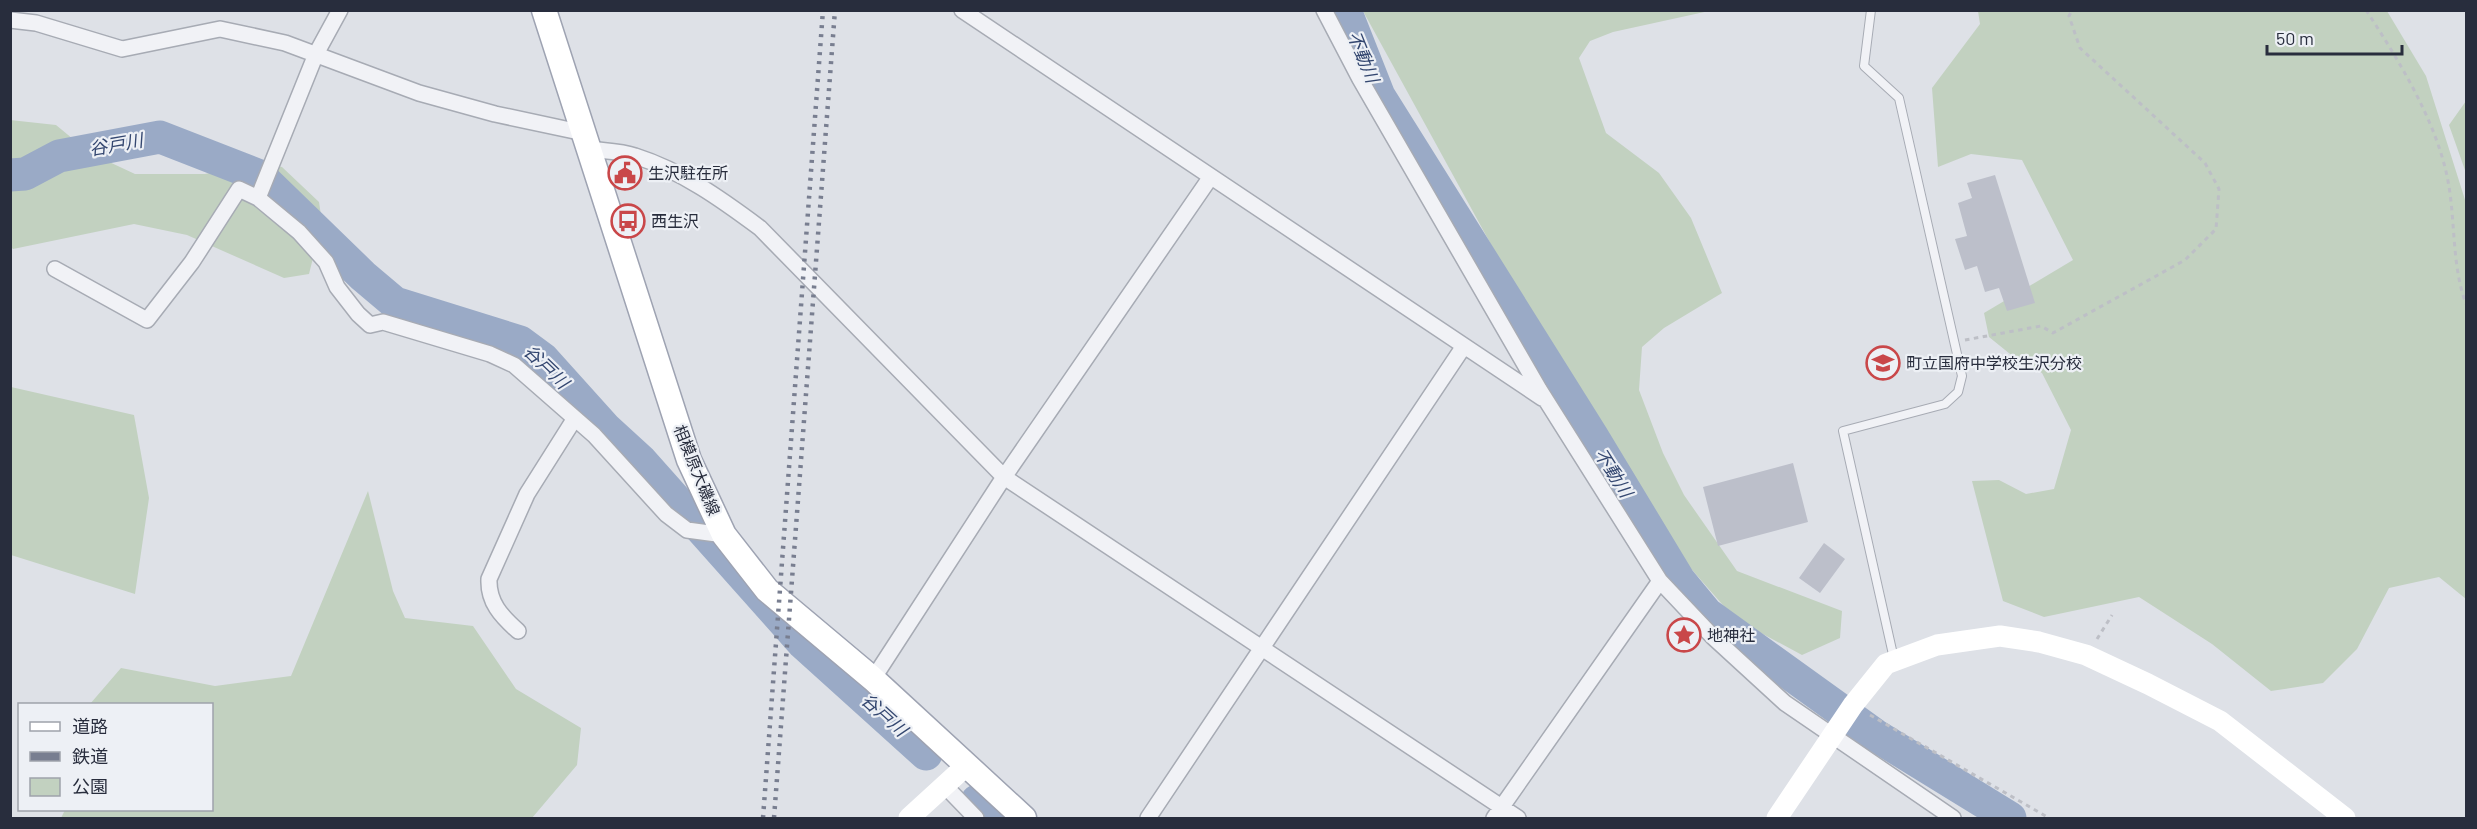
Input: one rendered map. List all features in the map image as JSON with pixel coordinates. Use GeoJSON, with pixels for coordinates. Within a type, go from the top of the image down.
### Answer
{"type":"FeatureCollection","features":[{"type":"Feature","properties":{"kind":"main road","name":"相模原大磯線"},"geometry":{"type":"LineString","coordinates":[[544,10],[689,460],[718,534],[767,590],[873,679],[1024,819]]}},
{"type":"Feature","properties":{"kind":"street"},"geometry":{"type":"LineString","coordinates":[[259,194],[316,54],[340,10]]}},
{"type":"Feature","properties":{"kind":"street"},"geometry":{"type":"LineString","coordinates":[[962,10],[1549,403]]}},
{"type":"Feature","properties":{"kind":"street"},"geometry":{"type":"LineString","coordinates":[[1324,10],[1372,100],[1549,403],[1660,581],[1742,666],[1785,703],[1953,819]]}},
{"type":"Feature","properties":{"kind":"street"},"geometry":{"type":"LineString","coordinates":[[10,20],[36,22],[122,49],[220,28],[285,43],[419,93],[633,155],[678,173],[722,200],[760,228],[1004,477],[1263,649],[1498,813],[1518,819]]}},
{"type":"Feature","properties":{"kind":"street"},"geometry":{"type":"LineString","coordinates":[[873,679],[1004,477],[1210,178]]}},
{"type":"Feature","properties":{"kind":"street"},"geometry":{"type":"LineString","coordinates":[[55,269],[147,320],[192,262],[239,189],[259,194],[299,232],[326,262],[337,286],[358,314],[370,325],[383,322],[490,354],[514,365],[594,435],[666,514],[687,530],[718,534]]}},
{"type":"Feature","properties":{"kind":"street"},"geometry":{"type":"LineString","coordinates":[[1148,819],[1464,345]]}},
{"type":"Feature","properties":{"kind":"street"},"geometry":{"type":"LineString","coordinates":[[518,631],[492,603],[488,590],[489,579],[527,494],[574,417]]}},
{"type":"Feature","properties":{"kind":"street"},"geometry":{"type":"LineString","coordinates":[[1498,813],[1660,581]]}},
{"type":"Feature","properties":{"kind":"street"},"geometry":{"type":"LineString","coordinates":[[1777,819],[1853,705],[1886,664],[1937,645],[2000,636],[2039,642],[2086,655],[2220,721],[2345,819]]}},
{"type":"Feature","properties":{"kind":"street"},"geometry":{"type":"LineString","coordinates":[[909,819],[967,765]]}},
{"type":"Feature","properties":{"kind":"street"},"geometry":{"type":"LineString","coordinates":[[945,786],[976,819]]}},
{"type":"Feature","properties":{"kind":"lane"},"geometry":{"type":"LineString","coordinates":[[1871,10],[1864,66],[1899,98],[1962,376],[1958,392],[1945,404],[1843,431],[1894,661]]}},
{"type":"Feature","properties":{"kind":"path"},"geometry":{"type":"LineString","coordinates":[[1954,342],[2041,326],[2053,333],[2185,260],[2216,229],[2219,189],[2205,164],[2080,48],[2069,16],[2072,10]]}},
{"type":"Feature","properties":{"kind":"path"},"geometry":{"type":"LineString","coordinates":[[2366,10],[2408,82],[2434,135],[2447,176],[2454,241],[2466,304]]}},
{"type":"Feature","properties":{"kind":"path"},"geometry":{"type":"LineString","coordinates":[[2086,655],[2112,615]]}},
{"type":"Feature","properties":{"kind":"path"},"geometry":{"type":"LineString","coordinates":[[1853,705],[2049,819]]}},
{"type":"Feature","properties":{"kind":"green space"},"geometry":{"type":"Polygon","coordinates":[[[1363,11],[1709,11],[1613,32],[1590,41],[1579,58],[1606,133],[1659,173],[1691,218],[1722,293],[1664,328],[1642,347],[1639,390],[1663,453],[1684,495],[1737,571],[1842,611],[1840,638],[1802,655],[1735,619],[1666,540],[1533,321],[1363,11]]]}},
{"type":"Feature","properties":{"kind":"green space"},"geometry":{"type":"Polygon","coordinates":[[[1978,11],[2387,11],[2426,76],[2466,203],[2466,599],[2439,577],[2389,588],[2357,649],[2323,683],[2271,691],[2212,644],[2139,597],[2044,617],[2003,601],[1972,481],[1999,480],[2026,494],[2054,489],[2071,430],[2042,373],[2015,358],[1989,337],[1984,313],[2073,260],[2022,160],[1971,154],[1938,167],[1932,88],[1980,24],[1978,11]]]}},
{"type":"Feature","properties":{"kind":"green space"},"geometry":{"type":"Polygon","coordinates":[[[2466,101],[2466,173],[2449,125],[2466,101]]]}},
{"type":"Feature","properties":{"kind":"green space"},"geometry":{"type":"Polygon","coordinates":[[[10,120],[56,125],[90,153],[135,174],[205,174],[256,163],[282,167],[319,202],[322,222],[309,274],[284,278],[187,235],[134,224],[13,249],[10,246],[10,120]]]}},
{"type":"Feature","properties":{"kind":"green space"},"geometry":{"type":"Polygon","coordinates":[[[11,387],[134,415],[149,498],[135,594],[11,555],[11,387]]]}},
{"type":"Feature","properties":{"kind":"green space"},"geometry":{"type":"Polygon","coordinates":[[[368,491],[393,591],[405,618],[473,626],[516,689],[581,728],[577,765],[532,818],[61,818],[64,811],[213,811],[213,703],[91,703],[121,668],[215,686],[291,676],[368,491]]]}},
{"type":"Feature","properties":{"kind":"building","name":"生沢駐在所"},"geometry":{"type":"Polygon","coordinates":[[[611,163],[633,166],[638,181],[619,187],[611,163]]]}},
{"type":"Feature","properties":{"kind":"building"},"geometry":{"type":"Polygon","coordinates":[[[1995,175],[2035,303],[2007,311],[1999,288],[1985,292],[1977,266],[1965,270],[1955,239],[1967,236],[1958,203],[1972,198],[1967,183],[1995,175]]]}},
{"type":"Feature","properties":{"kind":"building"},"geometry":{"type":"Polygon","coordinates":[[[1793,463],[1808,522],[1718,546],[1703,487],[1793,463]]]}},
{"type":"Feature","properties":{"kind":"building"},"geometry":{"type":"Polygon","coordinates":[[[1824,543],[1845,559],[1820,593],[1799,578],[1824,543]]]}},
{"type":"Feature","properties":{"kind":"waterway","name":"不動川"},"geometry":{"type":"LineString","coordinates":[[1345,10],[1379,96],[1592,436],[1679,580],[1707,614],[1875,735],[2010,818]]}},
{"type":"Feature","properties":{"kind":"waterway","name":"谷戸川"},"geometry":{"type":"LineString","coordinates":[[10,175],[25,174],[59,156],[160,137],[260,176],[363,276],[395,303],[520,342],[543,359],[606,429],[641,461],[803,643],[926,754]]}},
{"type":"Feature","properties":{"kind":"waterway","name":"谷戸川"},"geometry":{"type":"LineString","coordinates":[[977,801],[997,818]]}},
{"type":"Feature","properties":{"kind":"railway"},"geometry":{"type":"LineString","coordinates":[[763,818],[823,10]]}},
{"type":"Feature","properties":{"kind":"railway"},"geometry":{"type":"LineString","coordinates":[[774,818],[835,10]]}},
{"type":"Feature","properties":{"kind":"place","name":"生沢駐在所"},"geometry":{"type":"Point","coordinates":[625,173]}},
{"type":"Feature","properties":{"kind":"place","name":"西生沢"},"geometry":{"type":"Point","coordinates":[628,221]}},
{"type":"Feature","properties":{"kind":"place","name":"町立国府中学校生沢分校"},"geometry":{"type":"Point","coordinates":[1883,363]}},
{"type":"Feature","properties":{"kind":"place","name":"地神社"},"geometry":{"type":"Point","coordinates":[1684,635]}}]}
